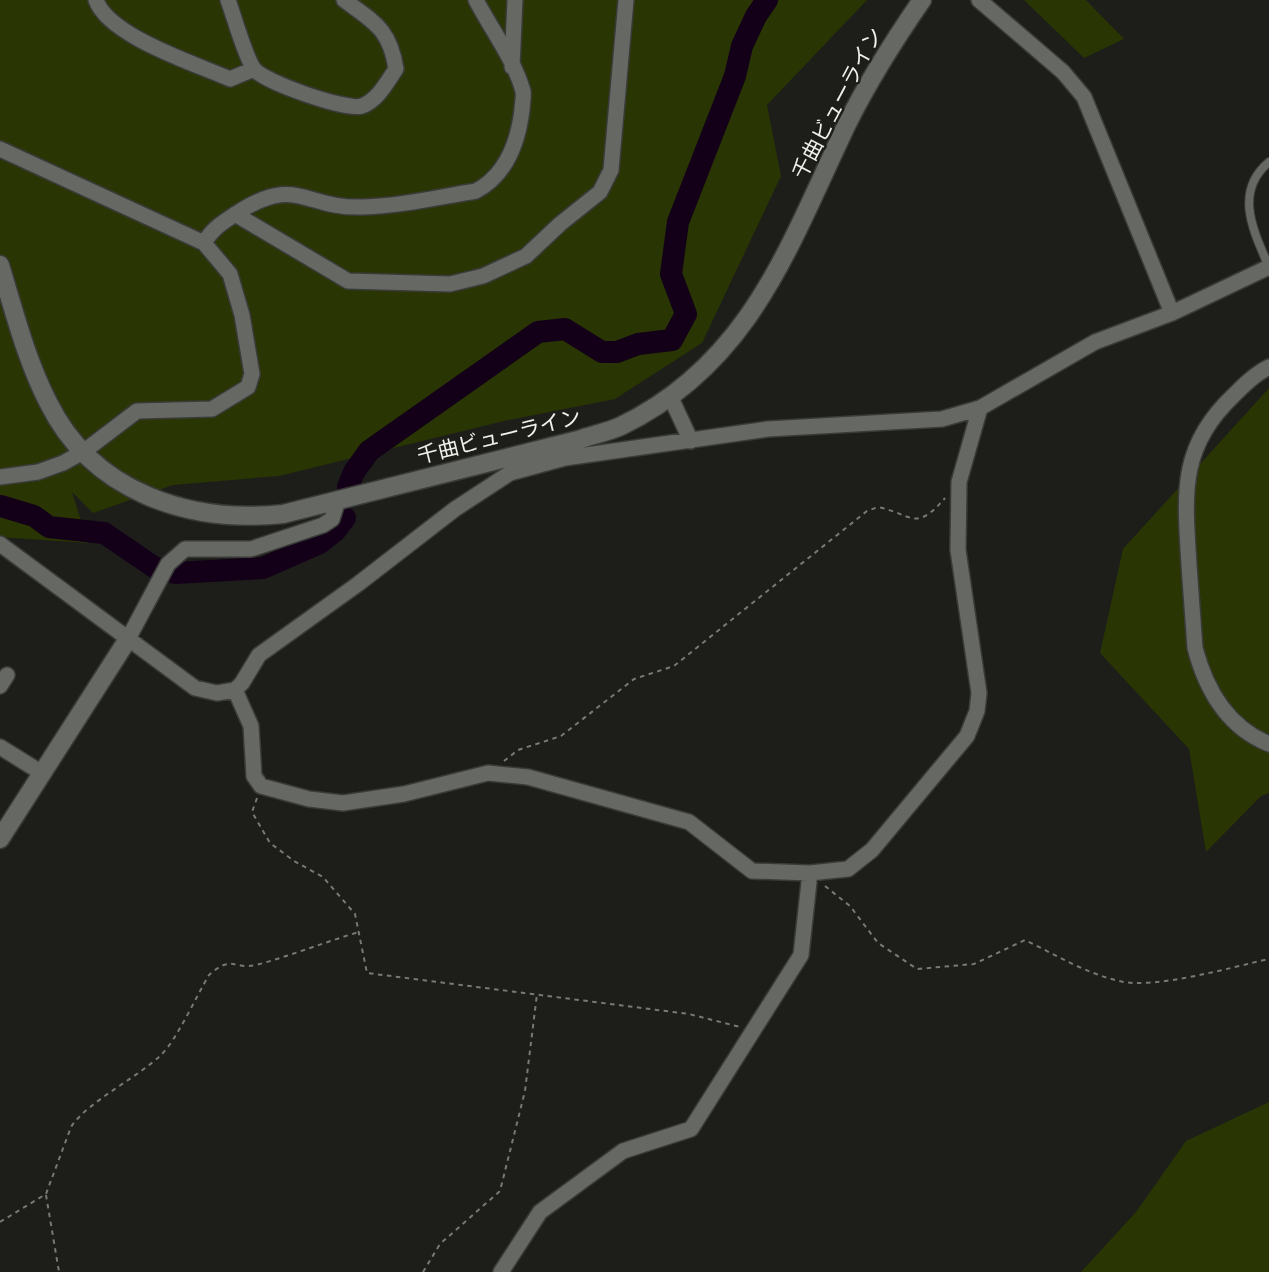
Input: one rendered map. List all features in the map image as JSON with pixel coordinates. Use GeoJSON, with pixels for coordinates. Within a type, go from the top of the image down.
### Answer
{"type":"FeatureCollection","features":[{"type":"Feature","properties":{"kind":"street"},"geometry":{"type":"LineString","coordinates":[[96,0],[105,16],[131,35],[230,79],[254,69]]}},
{"type":"Feature","properties":{"kind":"street"},"geometry":{"type":"LineString","coordinates":[[228,0],[254,69],[267,78],[339,106],[361,106],[379,94],[396,69],[394,56],[382,28],[344,0]]}},
{"type":"Feature","properties":{"kind":"street"},"geometry":{"type":"LineString","coordinates":[[204,243],[212,230],[235,214],[275,193],[300,195],[318,203],[354,208],[476,191],[491,183],[508,158],[519,134],[523,93],[512,67],[476,0]]}},
{"type":"Feature","properties":{"kind":"street"},"geometry":{"type":"LineString","coordinates":[[512,67],[516,0]]}},
{"type":"Feature","properties":{"kind":"street"},"geometry":{"type":"LineString","coordinates":[[235,214],[348,281],[450,284],[483,276],[526,256],[560,224],[600,192],[611,170],[626,0]]}},
{"type":"Feature","properties":{"kind":"street","name":"千曲ビューライン"},"geometry":{"type":"LineString","coordinates":[[0,265],[31,366],[49,405],[83,452],[126,485],[174,506],[201,514],[252,517],[283,514],[578,440],[621,427],[670,396],[700,374],[747,320],[788,252],[848,122],[898,35],[922,0]]}},
{"type":"Feature","properties":{"kind":"street"},"geometry":{"type":"LineString","coordinates":[[979,0],[1062,72],[1084,97],[1172,313]]}},
{"type":"Feature","properties":{"kind":"street"},"geometry":{"type":"LineString","coordinates":[[0,149],[204,243],[230,274],[248,343],[252,374],[248,387],[212,409],[137,411],[83,452],[38,472],[0,477]]}},
{"type":"Feature","properties":{"kind":"street"},"geometry":{"type":"LineString","coordinates":[[0,544],[195,688],[217,693],[235,690],[242,683],[259,654],[358,584],[455,509],[510,473],[565,458],[807,425],[942,419],[980,408],[1095,342],[1172,313],[1269,267]]}},
{"type":"Feature","properties":{"kind":"street"},"geometry":{"type":"LineString","coordinates":[[1269,367],[1250,380],[1226,402],[1201,435],[1186,477],[1185,508],[1195,648],[1200,670],[1220,708],[1236,725],[1269,744]]}},
{"type":"Feature","properties":{"kind":"street"},"geometry":{"type":"LineString","coordinates":[[670,396],[692,441]]}},
{"type":"Feature","properties":{"kind":"street"},"geometry":{"type":"LineString","coordinates":[[235,690],[251,726],[254,776],[261,786],[309,799],[343,803],[404,794],[488,773],[528,777],[689,822],[752,871],[810,873],[848,869],[873,850],[967,736],[977,711],[979,693],[958,550],[959,483],[980,408]]}},
{"type":"Feature","properties":{"kind":"street"},"geometry":{"type":"LineString","coordinates":[[0,839],[128,639],[168,564],[185,549],[250,549],[323,525],[332,519],[338,500]]}},
{"type":"Feature","properties":{"kind":"street"},"geometry":{"type":"LineString","coordinates":[[0,747],[42,773]]}},
{"type":"Feature","properties":{"kind":"street"},"geometry":{"type":"LineString","coordinates":[[501,1272],[540,1212],[624,1150],[691,1129],[801,955],[810,873]]}},
{"type":"Feature","properties":{"kind":"lane"},"geometry":{"type":"LineString","coordinates":[[1269,162],[1255,178],[1248,194],[1248,217],[1269,267]]}},
{"type":"Feature","properties":{"kind":"path"},"geometry":{"type":"LineString","coordinates":[[488,773],[518,750],[561,736],[634,679],[674,666],[867,511],[878,507],[917,519],[932,514],[959,483]]}},
{"type":"Feature","properties":{"kind":"path"},"geometry":{"type":"LineString","coordinates":[[261,786],[252,812],[270,843],[294,861],[323,877],[355,914],[367,973],[689,1014],[755,1031]]}},
{"type":"Feature","properties":{"kind":"path"},"geometry":{"type":"LineString","coordinates":[[810,873],[850,906],[878,943],[917,969],[974,964],[1025,940],[1080,968],[1120,982],[1150,984],[1269,959]]}},
{"type":"Feature","properties":{"kind":"path"},"geometry":{"type":"LineString","coordinates":[[59,1272],[46,1194],[71,1126],[78,1117],[128,1083],[163,1053],[209,975],[218,966],[231,962],[254,966],[359,932]]}},
{"type":"Feature","properties":{"kind":"path"},"geometry":{"type":"LineString","coordinates":[[423,1272],[440,1244],[500,1191],[525,1090],[537,994]]}},
{"type":"Feature","properties":{"kind":"path"},"geometry":{"type":"LineString","coordinates":[[0,1222],[46,1194]]}},
{"type":"Feature","properties":{"kind":"green space"},"geometry":{"type":"Polygon","coordinates":[[[0,0],[867,0],[767,105],[781,176],[702,343],[615,399],[504,421],[279,476],[173,485],[93,513],[72,492],[88,543],[0,537],[0,0]]]}},
{"type":"Feature","properties":{"kind":"green space"},"geometry":{"type":"Polygon","coordinates":[[[1024,0],[1086,0],[1124,39],[1084,58],[1024,0]]]}},
{"type":"Feature","properties":{"kind":"green space"},"geometry":{"type":"Polygon","coordinates":[[[1269,388],[1269,793],[1261,796],[1206,852],[1189,749],[1100,653],[1123,549],[1269,388]]]}},
{"type":"Feature","properties":{"kind":"green space"},"geometry":{"type":"Polygon","coordinates":[[[1269,1102],[1269,1272],[1081,1272],[1136,1212],[1186,1141],[1269,1102]]]}},
{"type":"Feature","properties":{"kind":"waterway"},"geometry":{"type":"LineString","coordinates":[[348,487],[354,472],[369,451],[538,332],[565,329],[602,352],[617,352],[638,344],[672,340],[686,314],[671,274],[678,222],[735,76],[742,46],[756,16],[767,0]]}},
{"type":"Feature","properties":{"kind":"waterway"},"geometry":{"type":"LineString","coordinates":[[1,506],[34,516],[49,527],[104,533],[154,567],[175,573],[263,568],[320,543],[335,531],[345,518]]}}]}
